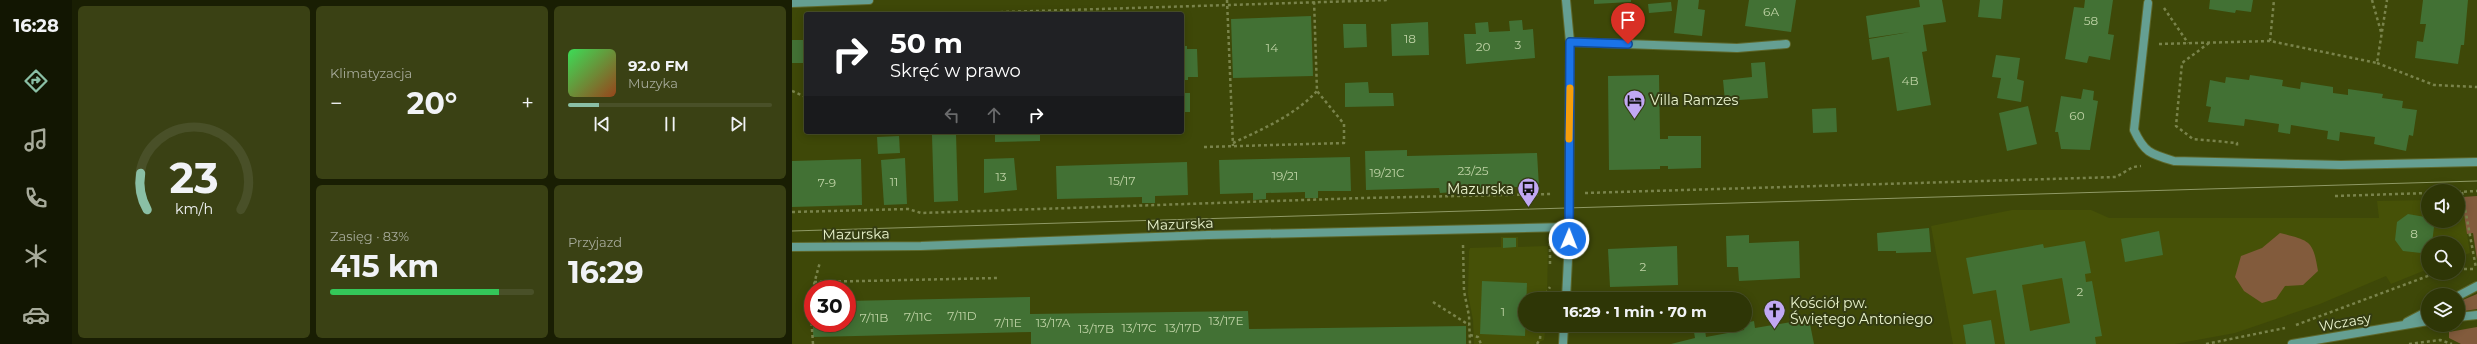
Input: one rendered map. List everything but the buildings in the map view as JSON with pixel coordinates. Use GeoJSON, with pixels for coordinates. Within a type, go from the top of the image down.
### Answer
{"type":"FeatureCollection","features":[{"type":"Feature","properties":{"kind":"street"},"geometry":{"type":"LineString","coordinates":[[792,2],[869,0]]}},
{"type":"Feature","properties":{"kind":"street"},"geometry":{"type":"LineString","coordinates":[[1566,0],[1570,42],[1569,227],[1566,292]]}},
{"type":"Feature","properties":{"kind":"street"},"geometry":{"type":"LineString","coordinates":[[2148,3],[2142,44],[2134,130],[2141,145],[2152,155],[2174,161],[2341,166],[2477,162]]}},
{"type":"Feature","properties":{"kind":"street"},"geometry":{"type":"LineString","coordinates":[[1570,42],[1736,48],[1786,44]]}},
{"type":"Feature","properties":{"kind":"street","name":"Mazurska"},"geometry":{"type":"LineString","coordinates":[[792,247],[952,245],[1208,235],[1569,227]]}},
{"type":"Feature","properties":{"kind":"street"},"geometry":{"type":"LineString","coordinates":[[2465,292],[2477,286]]}},
{"type":"Feature","properties":{"kind":"street","name":"Wczasy"},"geometry":{"type":"LineString","coordinates":[[2402,325],[2421,315]]}},
{"type":"Feature","properties":{"kind":"street"},"geometry":{"type":"LineString","coordinates":[[2465,316],[2477,315]]}},
{"type":"Feature","properties":{"kind":"street","name":"Wczasy"},"geometry":{"type":"LineString","coordinates":[[2292,344],[2421,322]]}},
{"type":"Feature","properties":{"kind":"street"},"geometry":{"type":"LineString","coordinates":[[1563,344],[1564,332]]}},
{"type":"Feature","properties":{"kind":"path"},"geometry":{"type":"LineString","coordinates":[[1227,0],[1233,145]]}},
{"type":"Feature","properties":{"kind":"path"},"geometry":{"type":"LineString","coordinates":[[1030,12],[1314,1],[1388,0]]}},
{"type":"Feature","properties":{"kind":"path"},"geometry":{"type":"LineString","coordinates":[[2270,41],[2274,0]]}},
{"type":"Feature","properties":{"kind":"path"},"geometry":{"type":"LineString","coordinates":[[2372,0],[2381,35]]}},
{"type":"Feature","properties":{"kind":"path"},"geometry":{"type":"LineString","coordinates":[[2377,63],[2387,0]]}},
{"type":"Feature","properties":{"kind":"path"},"geometry":{"type":"LineString","coordinates":[[1204,147],[1344,143],[1344,124],[1317,91],[1314,1]]}},
{"type":"Feature","properties":{"kind":"path"},"geometry":{"type":"LineString","coordinates":[[2163,6],[2188,43]]}},
{"type":"Feature","properties":{"kind":"path"},"geometry":{"type":"LineString","coordinates":[[2142,44],[2270,41],[2377,63],[2434,85],[2477,87]]}},
{"type":"Feature","properties":{"kind":"path"},"geometry":{"type":"LineString","coordinates":[[2209,43],[2182,63],[2176,126],[2193,139],[2237,143],[2236,162]]}},
{"type":"Feature","properties":{"kind":"path"},"geometry":{"type":"LineString","coordinates":[[792,91],[804,96]]}},
{"type":"Feature","properties":{"kind":"path"},"geometry":{"type":"LineString","coordinates":[[1233,145],[1283,118],[1310,99],[1317,91]]}},
{"type":"Feature","properties":{"kind":"path"},"geometry":{"type":"LineString","coordinates":[[1583,194],[2116,177],[2133,167],[2150,166],[2152,155]]}},
{"type":"Feature","properties":{"kind":"path"},"geometry":{"type":"LineString","coordinates":[[2465,192],[2477,191]]}},
{"type":"Feature","properties":{"kind":"path"},"geometry":{"type":"LineString","coordinates":[[2335,196],[2421,193]]}},
{"type":"Feature","properties":{"kind":"path"},"geometry":{"type":"LineString","coordinates":[[792,212],[908,208],[920,213],[1363,198],[1554,194]]}},
{"type":"Feature","properties":{"kind":"path"},"geometry":{"type":"LineString","coordinates":[[2465,207],[2477,268],[2465,269]]}},
{"type":"Feature","properties":{"kind":"path"},"geometry":{"type":"LineString","coordinates":[[1463,230],[1464,291],[1470,344]]}},
{"type":"Feature","properties":{"kind":"path"},"geometry":{"type":"LineString","coordinates":[[815,280],[821,256]]}},
{"type":"Feature","properties":{"kind":"path"},"geometry":{"type":"LineString","coordinates":[[856,281],[999,278]]}},
{"type":"Feature","properties":{"kind":"path"},"geometry":{"type":"LineString","coordinates":[[2206,344],[2274,331],[2305,322],[2421,279]]}},
{"type":"Feature","properties":{"kind":"path"},"geometry":{"type":"LineString","coordinates":[[1433,302],[1469,325]]}},
{"type":"Feature","properties":{"kind":"path"},"geometry":{"type":"LineString","coordinates":[[812,332],[813,344]]}},
{"type":"Feature","properties":{"kind":"path"},"geometry":{"type":"LineString","coordinates":[[1537,344],[1540,339],[1540,332]]}},
{"type":"Feature","properties":{"kind":"path"},"geometry":{"type":"LineString","coordinates":[[1470,335],[1478,337],[1481,344]]}},
{"type":"Feature","properties":{"kind":"path"},"geometry":{"type":"LineString","coordinates":[[2409,344],[2440,340],[2452,344]]}},
{"type":"Feature","properties":{"kind":"shaded area"},"geometry":{"type":"Polygon","coordinates":[[[2477,196],[2477,260],[2473,233],[2467,234],[2465,220],[2465,197],[2477,196]]]}},
{"type":"Feature","properties":{"kind":"shaded area"},"geometry":{"type":"Polygon","coordinates":[[[2421,200],[2421,228],[2465,228],[2465,220],[2470,253],[2465,255],[2465,236],[2421,236],[2421,272],[2391,284],[2386,276],[2320,304],[2235,333],[2175,344],[1953,344],[1931,226],[2012,210],[2091,210],[2109,218],[2379,218],[2377,201],[2421,200]]]}},
{"type":"Feature","properties":{"kind":"shaded area"},"geometry":{"type":"Polygon","coordinates":[[[2280,233],[2304,240],[2312,247],[2318,271],[2303,285],[2285,286],[2276,299],[2262,303],[2244,291],[2235,277],[2241,256],[2262,248],[2280,233]]]}},
{"type":"Feature","properties":{"kind":"shaded area"},"geometry":{"type":"Polygon","coordinates":[[[1501,237],[1518,237],[1518,247],[1548,246],[1547,292],[1518,292],[1518,332],[1545,332],[1544,340],[1534,344],[1474,344],[1473,320],[1468,294],[1469,251],[1470,248],[1501,247],[1501,237]]]}},
{"type":"Feature","properties":{"kind":"shaded area"},"geometry":{"type":"Polygon","coordinates":[[[2477,294],[2477,309],[2465,311],[2465,299],[2477,294]]]}},
{"type":"Feature","properties":{"kind":"shaded area"},"geometry":{"type":"Polygon","coordinates":[[[2477,327],[2477,344],[2461,344],[2449,338],[2449,332],[2465,332],[2465,329],[2477,327]]]}},
{"type":"Feature","properties":{"kind":"tram line"},"geometry":{"type":"LineString","coordinates":[[792,231],[2477,181]]}},
{"type":"Feature","properties":{"kind":"slow traffic"},"geometry":{"type":"LineString","coordinates":[[1569,139],[1570,88]]}},
{"type":"Feature","properties":{"kind":"place","name":"Villa Ramzes"},"geometry":{"type":"Point","coordinates":[1634,120]}},
{"type":"Feature","properties":{"kind":"place","name":"Mazurska"},"geometry":{"type":"Point","coordinates":[1529,208]}},
{"type":"Feature","properties":{"kind":"place","name":"Kościół pw. Świętego Antoniego"},"geometry":{"type":"Point","coordinates":[1775,330]}},
{"type":"Feature","properties":{"kind":"route"},"geometry":{"type":"LineString","coordinates":[[1569,239],[1570,42],[1628,44]]}}]}
